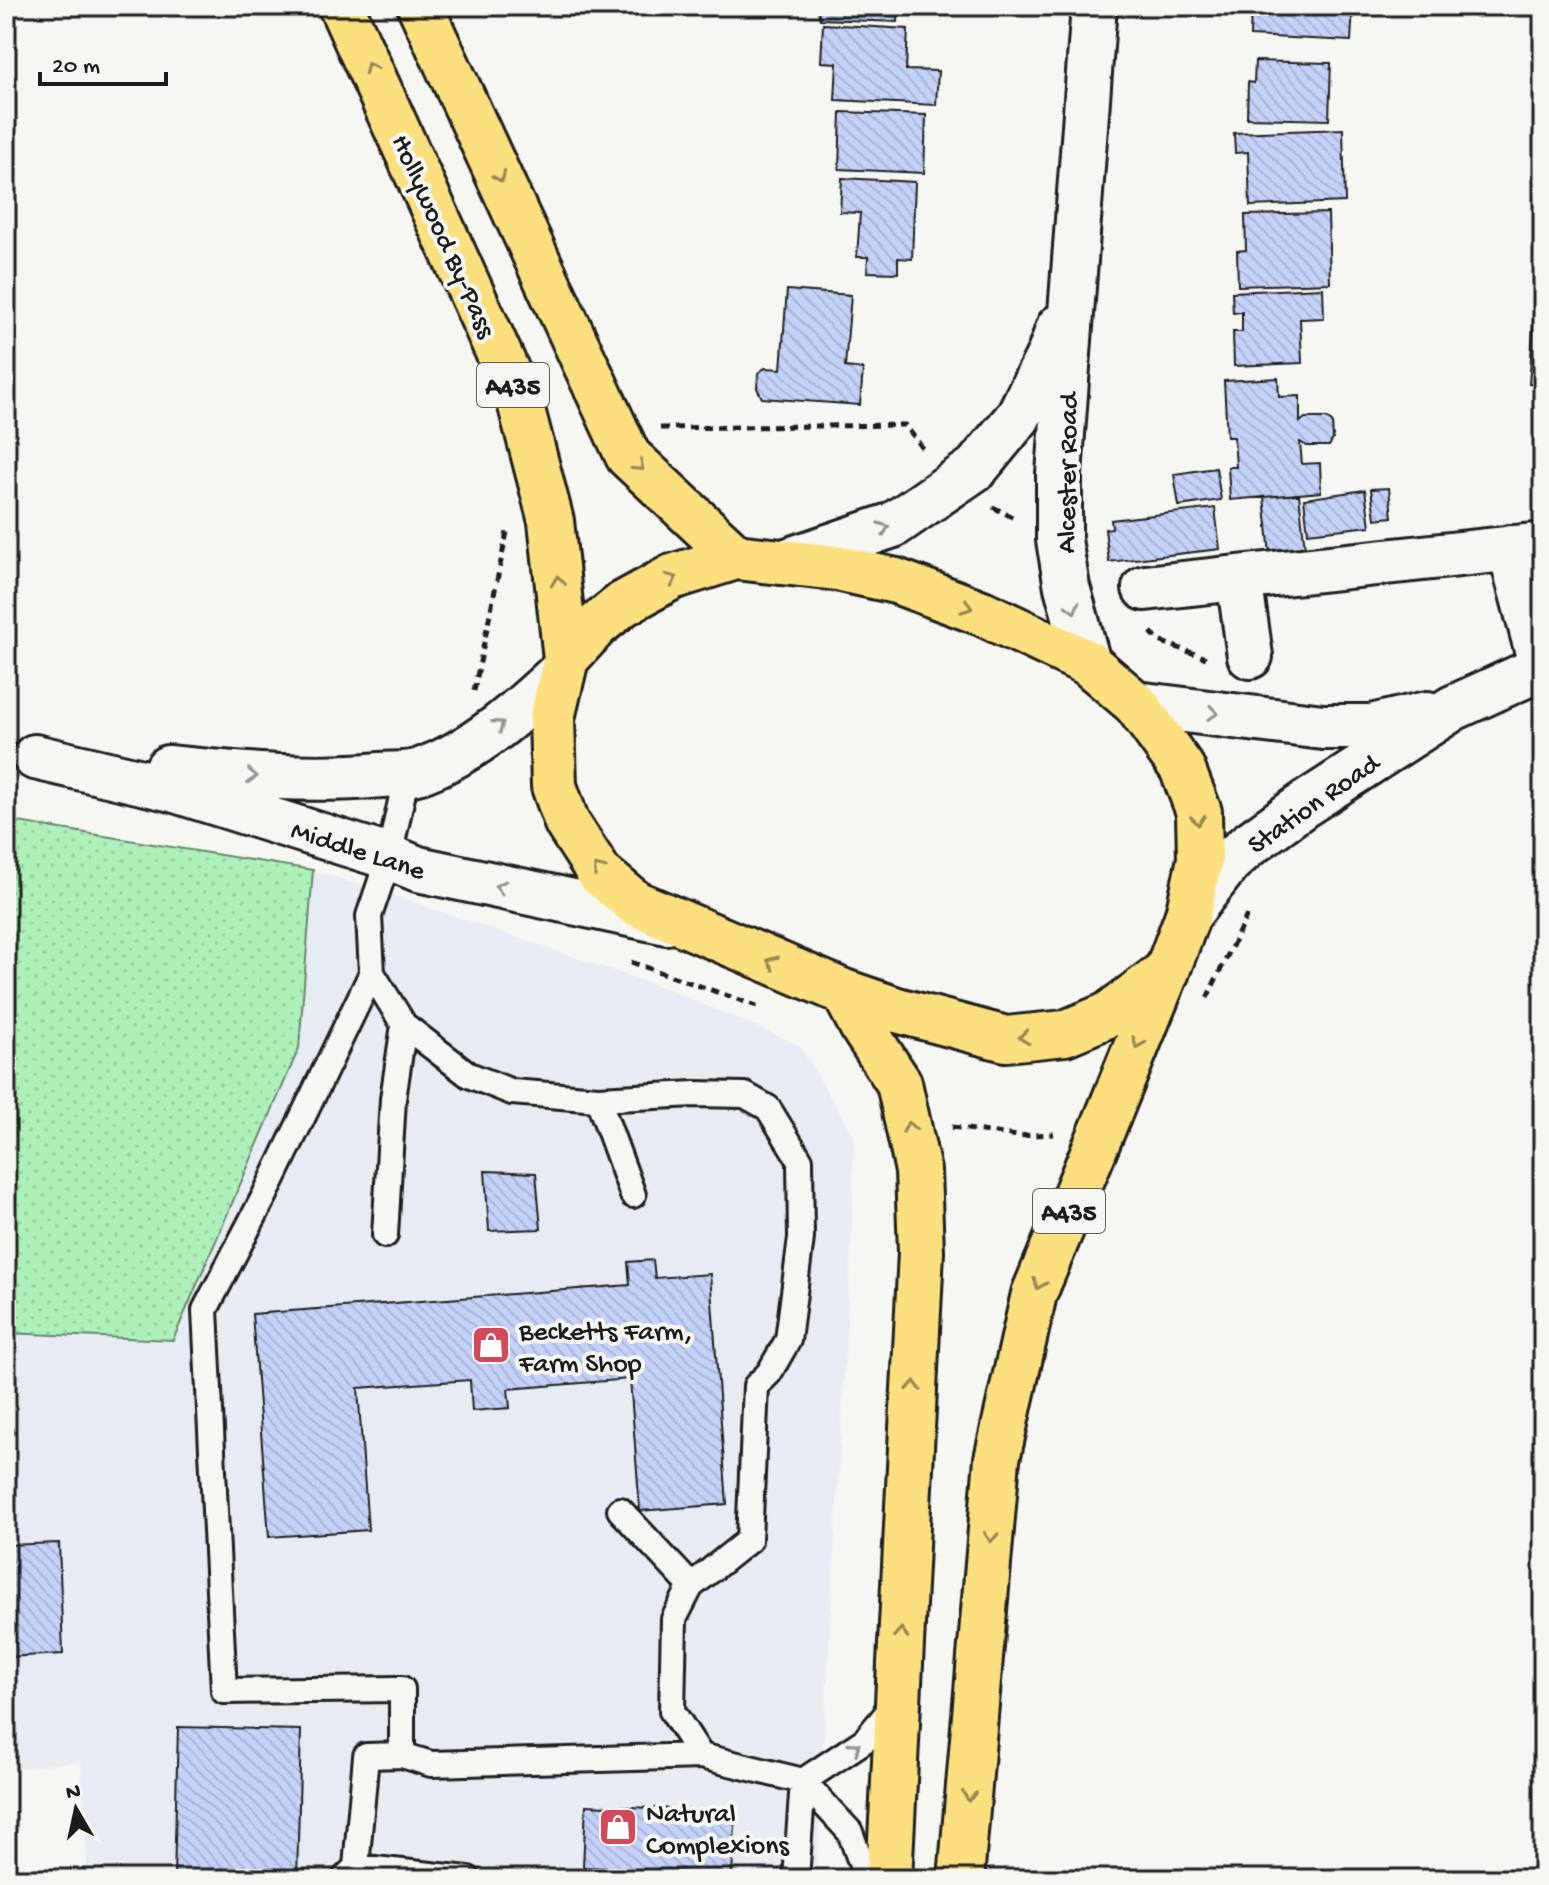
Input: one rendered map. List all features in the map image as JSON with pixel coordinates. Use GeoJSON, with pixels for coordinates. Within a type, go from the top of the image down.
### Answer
{"type":"FeatureCollection","features":[{"type":"Feature","properties":{"kind":"highway","name":"Hollywood By-Pass"},"geometry":{"type":"LineString","coordinates":[[341,6],[519,398],[551,521],[564,665]]}},
{"type":"Feature","properties":{"kind":"highway","name":"A435"},"geometry":{"type":"LineString","coordinates":[[420,6],[628,456],[736,557]]}},
{"type":"Feature","properties":{"kind":"highway"},"geometry":{"type":"LineString","coordinates":[[736,557],[837,568],[896,581],[982,613],[1088,663],[1136,704],[1182,768],[1199,812],[1200,859],[1188,915],[1167,971],[1108,1015],[1065,1033],[1006,1039],[897,1010],[844,992],[635,903],[600,874],[567,823],[554,786],[552,718],[564,665],[597,625],[623,604],[672,577],[736,557]]}},
{"type":"Feature","properties":{"kind":"highway","name":"A435"},"geometry":{"type":"LineString","coordinates":[[961,1879],[997,1459],[1034,1294],[1167,971]]}},
{"type":"Feature","properties":{"kind":"highway"},"geometry":{"type":"LineString","coordinates":[[844,992],[899,1083],[918,1171],[921,1252],[889,1879]]}},
{"type":"Feature","properties":{"kind":"street","name":"Alcester Road"},"geometry":{"type":"LineString","coordinates":[[1088,663],[1067,587],[1059,540],[1059,474],[1094,6]]}},
{"type":"Feature","properties":{"kind":"street","name":"Alcester Road"},"geometry":{"type":"LineString","coordinates":[[784,562],[893,525],[976,468],[1018,417],[1050,353],[1075,281]]}},
{"type":"Feature","properties":{"kind":"street"},"geometry":{"type":"LineString","coordinates":[[1145,588],[1527,546],[1542,667]]}},
{"type":"Feature","properties":{"kind":"street"},"geometry":{"type":"LineString","coordinates":[[1239,578],[1250,656]]}},
{"type":"Feature","properties":{"kind":"street","name":"Middle Lane"},"geometry":{"type":"LineString","coordinates":[[21,756],[262,777],[363,777],[420,771],[462,753],[523,707],[564,665]]}},
{"type":"Feature","properties":{"kind":"street","name":"Station Road"},"geometry":{"type":"LineString","coordinates":[[1188,915],[1228,863],[1305,804],[1453,708],[1542,667]]}},
{"type":"Feature","properties":{"kind":"street","name":"Station Road"},"geometry":{"type":"LineString","coordinates":[[1136,704],[1323,727],[1371,727],[1453,708]]}},
{"type":"Feature","properties":{"kind":"street","name":"Middle Lane"},"geometry":{"type":"LineString","coordinates":[[21,756],[172,789],[389,857],[418,869],[686,926]]}},
{"type":"Feature","properties":{"kind":"lane"},"geometry":{"type":"LineString","coordinates":[[407,773],[389,857],[369,916],[372,973],[404,1025],[469,1075],[512,1092],[598,1099],[745,1095],[768,1108],[800,1160],[801,1238],[788,1340],[769,1373],[756,1386],[749,1540],[691,1586],[674,1619],[672,1711],[701,1756]]}},
{"type":"Feature","properties":{"kind":"lane"},"geometry":{"type":"LineString","coordinates":[[372,973],[265,1195],[205,1310],[224,1691],[402,1689],[402,1755]]}},
{"type":"Feature","properties":{"kind":"lane"},"geometry":{"type":"LineString","coordinates":[[385,1235],[393,1099],[404,1025]]}},
{"type":"Feature","properties":{"kind":"lane"},"geometry":{"type":"LineString","coordinates":[[598,1099],[633,1195]]}},
{"type":"Feature","properties":{"kind":"lane"},"geometry":{"type":"LineString","coordinates":[[620,1510],[691,1586]]}},
{"type":"Feature","properties":{"kind":"lane"},"geometry":{"type":"LineString","coordinates":[[803,1781],[865,1740],[897,1701]]}},
{"type":"Feature","properties":{"kind":"lane"},"geometry":{"type":"LineString","coordinates":[[468,1879],[350,1873],[366,1756],[402,1755],[431,1764],[701,1756],[803,1781],[850,1832],[867,1879]]}},
{"type":"Feature","properties":{"kind":"lane"},"geometry":{"type":"LineString","coordinates":[[796,1879],[803,1781]]}},
{"type":"Feature","properties":{"kind":"path"},"geometry":{"type":"LineString","coordinates":[[615,429],[905,425],[952,485],[1059,540]]}},
{"type":"Feature","properties":{"kind":"path"},"geometry":{"type":"LineString","coordinates":[[462,753],[508,523]]}},
{"type":"Feature","properties":{"kind":"path"},"geometry":{"type":"LineString","coordinates":[[625,960],[761,1007]]}},
{"type":"Feature","properties":{"kind":"path"},"geometry":{"type":"LineString","coordinates":[[907,1121],[1018,1136],[1102,1131]]}},
{"type":"Feature","properties":{"kind":"shaded area"},"geometry":{"type":"Polygon","coordinates":[[[313,870],[672,991],[799,1045],[854,1136],[851,1249],[816,1879],[88,1879],[81,1761],[6,1770],[6,1333],[173,1339],[299,1048],[313,870]]]}},
{"type":"Feature","properties":{"kind":"green space"},"geometry":{"type":"Polygon","coordinates":[[[6,820],[313,870],[299,1048],[173,1340],[6,1333],[6,820]]]}},
{"type":"Feature","properties":{"kind":"building"},"geometry":{"type":"Polygon","coordinates":[[[817,6],[899,6],[898,22],[820,19],[817,6]]]}},
{"type":"Feature","properties":{"kind":"building"},"geometry":{"type":"Polygon","coordinates":[[[1251,6],[1353,6],[1351,41],[1250,36],[1251,6]]]}},
{"type":"Feature","properties":{"kind":"building"},"geometry":{"type":"Polygon","coordinates":[[[823,24],[908,29],[906,70],[938,71],[936,105],[835,100],[837,63],[821,62],[823,24]]]}},
{"type":"Feature","properties":{"kind":"building"},"geometry":{"type":"Polygon","coordinates":[[[1255,61],[1331,63],[1329,120],[1247,118],[1248,82],[1254,83],[1255,61]]]}},
{"type":"Feature","properties":{"kind":"building"},"geometry":{"type":"Polygon","coordinates":[[[841,112],[926,115],[924,173],[839,169],[841,112]]]}},
{"type":"Feature","properties":{"kind":"building"},"geometry":{"type":"Polygon","coordinates":[[[1343,129],[1345,202],[1250,206],[1248,152],[1235,153],[1234,133],[1343,129]]]}},
{"type":"Feature","properties":{"kind":"building"},"geometry":{"type":"Polygon","coordinates":[[[842,178],[915,182],[912,259],[898,258],[898,273],[867,272],[868,257],[857,257],[860,213],[840,212],[842,178]]]}},
{"type":"Feature","properties":{"kind":"building"},"geometry":{"type":"Polygon","coordinates":[[[1328,213],[1330,283],[1238,286],[1237,251],[1246,250],[1245,215],[1328,213]]]}},
{"type":"Feature","properties":{"kind":"building"},"geometry":{"type":"Polygon","coordinates":[[[1323,288],[1324,318],[1300,319],[1302,363],[1234,366],[1233,332],[1242,332],[1242,312],[1233,313],[1232,292],[1323,288]]]}},
{"type":"Feature","properties":{"kind":"building"},"geometry":{"type":"Polygon","coordinates":[[[787,290],[851,295],[845,367],[863,369],[860,405],[762,398],[757,388],[758,373],[765,368],[781,369],[787,290]]]}},
{"type":"Feature","properties":{"kind":"building"},"geometry":{"type":"Polygon","coordinates":[[[1535,304],[1543,305],[1543,385],[1529,384],[1535,304]]]}},
{"type":"Feature","properties":{"kind":"building"},"geometry":{"type":"Polygon","coordinates":[[[1278,378],[1279,397],[1300,396],[1300,422],[1305,418],[1326,418],[1332,422],[1333,439],[1329,446],[1307,446],[1300,442],[1302,464],[1320,463],[1321,492],[1230,500],[1228,467],[1236,467],[1234,437],[1227,437],[1224,381],[1278,378]]]}},
{"type":"Feature","properties":{"kind":"building"},"geometry":{"type":"Polygon","coordinates":[[[1216,468],[1221,500],[1179,506],[1174,474],[1216,468]]]}},
{"type":"Feature","properties":{"kind":"building"},"geometry":{"type":"Polygon","coordinates":[[[1389,488],[1392,517],[1375,519],[1371,489],[1389,488]]]}},
{"type":"Feature","properties":{"kind":"building"},"geometry":{"type":"Polygon","coordinates":[[[1365,490],[1370,526],[1308,533],[1304,499],[1365,490]]]}},
{"type":"Feature","properties":{"kind":"building"},"geometry":{"type":"Polygon","coordinates":[[[1299,494],[1305,549],[1270,554],[1264,497],[1299,494]]]}},
{"type":"Feature","properties":{"kind":"building"},"geometry":{"type":"Polygon","coordinates":[[[1215,508],[1220,549],[1109,562],[1105,529],[1112,528],[1111,520],[1215,508]]]}},
{"type":"Feature","properties":{"kind":"building"},"geometry":{"type":"Polygon","coordinates":[[[485,1171],[536,1173],[541,1229],[489,1231],[485,1171]]]}},
{"type":"Feature","properties":{"kind":"building"},"geometry":{"type":"Polygon","coordinates":[[[653,1260],[655,1278],[710,1274],[727,1504],[640,1511],[630,1379],[508,1389],[510,1408],[472,1411],[470,1380],[358,1388],[368,1530],[269,1537],[252,1314],[630,1285],[628,1262],[653,1260]]]}},
{"type":"Feature","properties":{"kind":"building"},"geometry":{"type":"Polygon","coordinates":[[[59,1543],[63,1654],[6,1657],[6,1545],[59,1543]]]}},
{"type":"Feature","properties":{"kind":"building"},"geometry":{"type":"Polygon","coordinates":[[[178,1727],[301,1730],[297,1879],[174,1879],[178,1727]]]}},
{"type":"Feature","properties":{"kind":"building"},"geometry":{"type":"Polygon","coordinates":[[[586,1805],[736,1812],[732,1874],[583,1867],[586,1805]]]}},
{"type":"Feature","properties":{"kind":"building"},"geometry":{"type":"Polygon","coordinates":[[[673,1872],[775,1879],[673,1879],[673,1872]]]}},
{"type":"Feature","properties":{"kind":"place","name":"Becketts Farm, Farm Shop"},"geometry":{"type":"Point","coordinates":[491,1345]}},
{"type":"Feature","properties":{"kind":"place","name":"Natural Complexions"},"geometry":{"type":"Point","coordinates":[618,1827]}}]}
